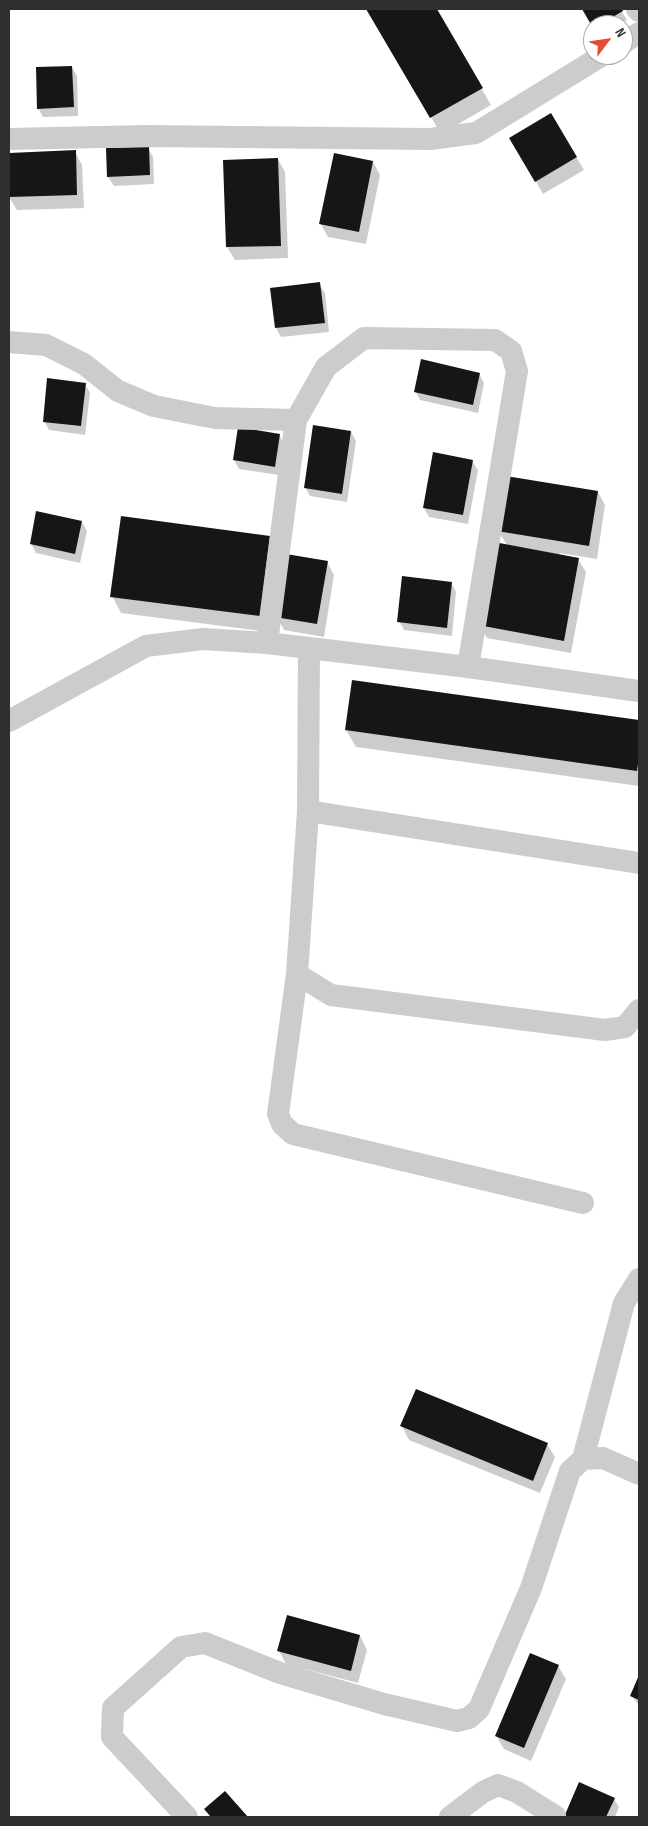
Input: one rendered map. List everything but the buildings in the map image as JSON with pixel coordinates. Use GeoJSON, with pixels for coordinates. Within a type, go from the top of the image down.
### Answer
{"type":"FeatureCollection","features":[{"type":"Feature","properties":{"kind":"street"},"geometry":{"type":"LineString","coordinates":[[9,139],[146,136],[430,139],[476,133],[587,65]]}},
{"type":"Feature","properties":{"kind":"street"},"geometry":{"type":"LineString","coordinates":[[267,643],[296,420],[326,367],[364,338],[495,340],[511,351],[517,371],[468,667]]}},
{"type":"Feature","properties":{"kind":"street"},"geometry":{"type":"LineString","coordinates":[[9,342],[46,345],[84,364],[118,392],[154,406],[215,418],[296,420]]}},
{"type":"Feature","properties":{"kind":"street"},"geometry":{"type":"LineString","coordinates":[[9,721],[146,646],[203,639],[309,648],[468,667],[639,691]]}},
{"type":"Feature","properties":{"kind":"street"},"geometry":{"type":"LineString","coordinates":[[309,648],[308,811],[297,974],[278,1114],[282,1124],[293,1134],[583,1203]]}},
{"type":"Feature","properties":{"kind":"street"},"geometry":{"type":"LineString","coordinates":[[308,811],[639,863]]}},
{"type":"Feature","properties":{"kind":"street"},"geometry":{"type":"LineString","coordinates":[[297,974],[331,995],[604,1030],[625,1027],[639,1010]]}},
{"type":"Feature","properties":{"kind":"street"},"geometry":{"type":"LineString","coordinates":[[187,1817],[112,1737],[113,1708],[181,1647],[205,1643],[280,1673],[384,1704],[457,1721],[470,1718],[479,1708],[531,1588],[570,1471],[583,1459],[624,1303],[639,1279]]}},
{"type":"Feature","properties":{"kind":"street"},"geometry":{"type":"LineString","coordinates":[[583,1459],[603,1458],[639,1474]]}},
{"type":"Feature","properties":{"kind":"street"},"geometry":{"type":"LineString","coordinates":[[450,1817],[483,1792],[498,1785],[517,1792],[555,1816]]}}]}
